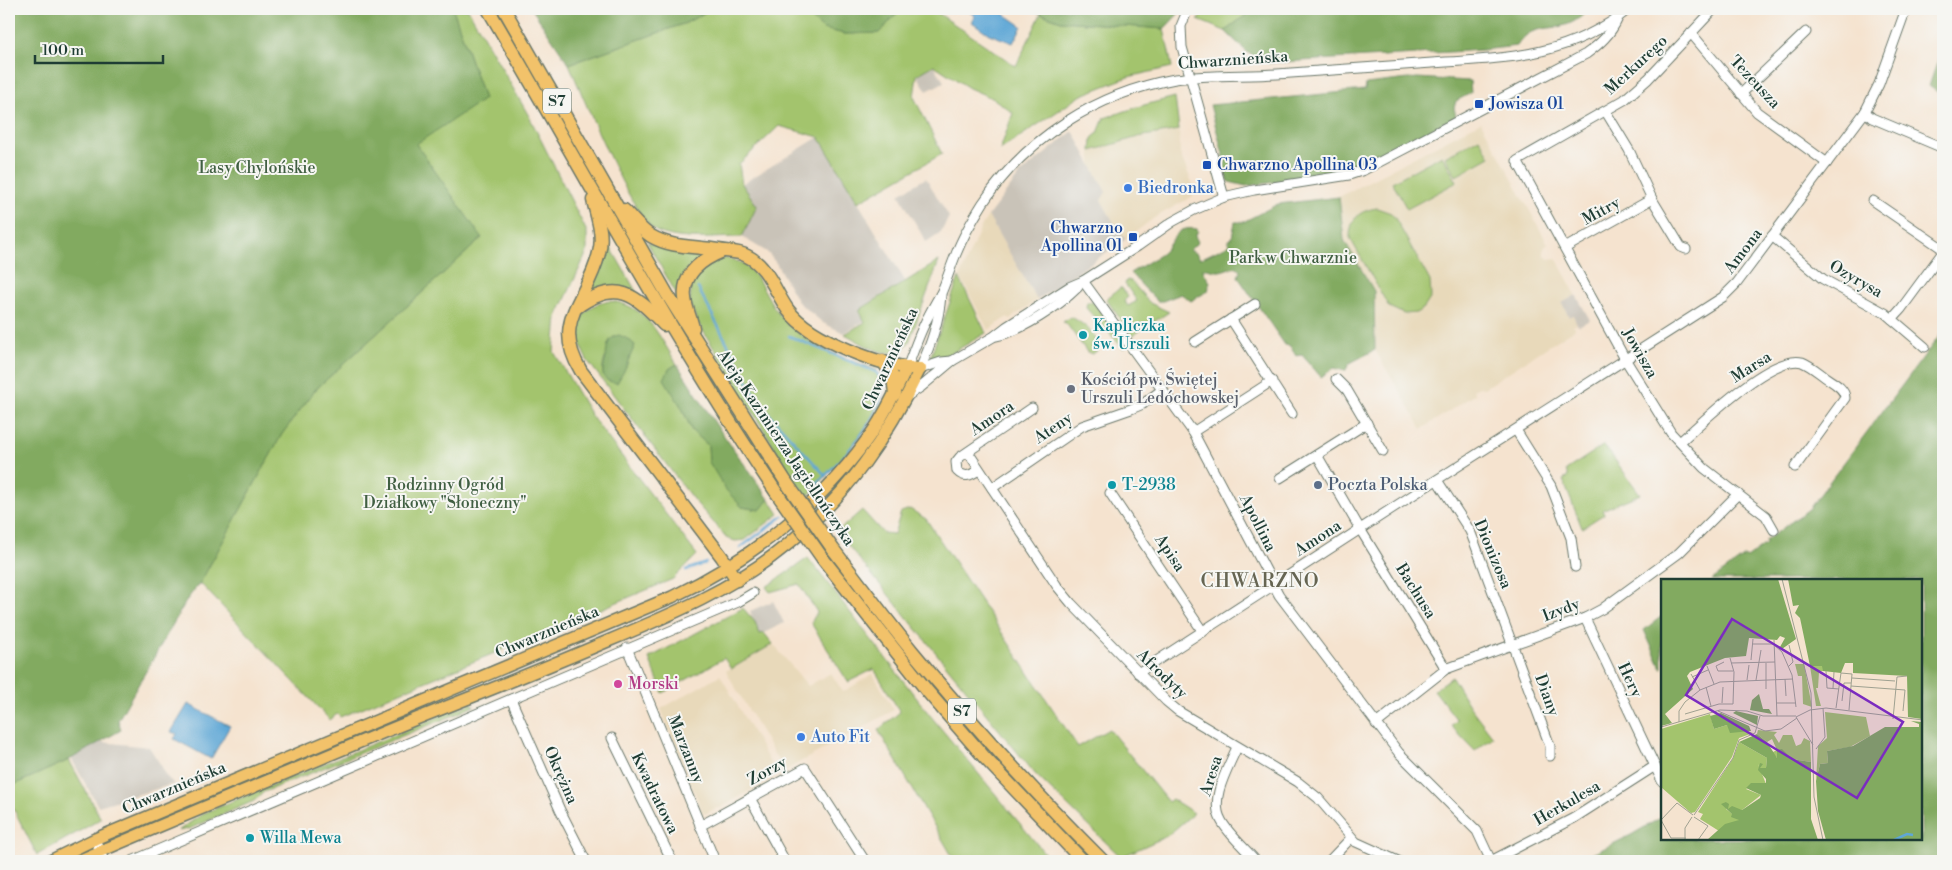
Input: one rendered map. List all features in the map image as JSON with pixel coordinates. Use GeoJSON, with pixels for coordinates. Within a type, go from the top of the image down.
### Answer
{"type":"FeatureCollection","features":[{"type":"Feature","properties":{"kind":"highway","name":"Aleja Kazimierza Jagiellończyka"},"geometry":{"type":"LineString","coordinates":[[488,9],[680,342],[776,492],[823,559],[898,656],[985,758],[1083,861]]}},
{"type":"Feature","properties":{"kind":"highway","name":"Aleja Kazimierza Jagiellończyka"},"geometry":{"type":"LineString","coordinates":[[504,9],[697,343],[786,482],[833,549],[911,650],[967,716],[1047,804],[1103,861]]}},
{"type":"Feature","properties":{"kind":"highway"},"geometry":{"type":"LineString","coordinates":[[590,186],[600,228],[601,244],[596,265],[568,332],[569,346],[574,360],[737,580]]}},
{"type":"Feature","properties":{"kind":"highway"},"geometry":{"type":"LineString","coordinates":[[609,193],[650,236],[675,244],[742,253],[753,259],[767,275],[787,309],[805,328],[832,343],[883,361],[913,368]]}},
{"type":"Feature","properties":{"kind":"highway"},"geometry":{"type":"LineString","coordinates":[[697,343],[686,306],[686,286],[695,268],[703,260],[724,251]]}},
{"type":"Feature","properties":{"kind":"highway"},"geometry":{"type":"LineString","coordinates":[[577,307],[596,295],[617,293],[628,295],[646,306],[680,342]]}},
{"type":"Feature","properties":{"kind":"highway"},"geometry":{"type":"LineString","coordinates":[[883,361],[901,395]]}},
{"type":"Feature","properties":{"kind":"main road","name":"Chwarznieńska"},"geometry":{"type":"LineString","coordinates":[[78,861],[102,856],[353,745],[633,630],[704,598],[737,580],[788,545],[833,502],[874,452],[913,368]]}},
{"type":"Feature","properties":{"kind":"main road","name":"Chwarznieńska"},"geometry":{"type":"LineString","coordinates":[[50,861],[95,839],[672,597],[707,580],[729,567],[778,532],[831,482],[864,444],[901,395]]}},
{"type":"Feature","properties":{"kind":"street"},"geometry":{"type":"LineString","coordinates":[[1188,9],[1181,26],[1181,37],[1224,197]]}},
{"type":"Feature","properties":{"kind":"street","name":"Chwarznieńska"},"geometry":{"type":"LineString","coordinates":[[913,368],[928,316],[942,292],[956,254],[970,225],[984,202],[1003,177],[1030,149],[1064,124],[1109,98],[1149,84],[1191,77],[1276,74],[1515,57],[1564,45],[1594,32],[1629,9]]}},
{"type":"Feature","properties":{"kind":"street","name":"Merkurego"},"geometry":{"type":"LineString","coordinates":[[1517,161],[1606,112],[1634,92],[1714,9]]}},
{"type":"Feature","properties":{"kind":"street","name":"Amona"},"geometry":{"type":"LineString","coordinates":[[1138,673],[1723,297],[1737,283],[1865,112],[1879,84],[1906,9]]}},
{"type":"Feature","properties":{"kind":"street","name":"Chwarznieńska"},"geometry":{"type":"LineString","coordinates":[[901,395],[921,387],[952,361],[993,337],[1069,287],[1084,281],[1172,222],[1224,197],[1254,190],[1349,175],[1364,170],[1580,58],[1604,40],[1618,18]]}},
{"type":"Feature","properties":{"kind":"street"},"geometry":{"type":"LineString","coordinates":[[1741,94],[1806,32]]}},
{"type":"Feature","properties":{"kind":"street","name":"Tezeusza"},"geometry":{"type":"LineString","coordinates":[[1691,33],[1757,112],[1827,163]]}},
{"type":"Feature","properties":{"kind":"street"},"geometry":{"type":"LineString","coordinates":[[1606,112],[1629,150],[1652,199],[1681,247],[1686,249]]}},
{"type":"Feature","properties":{"kind":"street"},"geometry":{"type":"LineString","coordinates":[[1865,112],[1872,118],[1943,148]]}},
{"type":"Feature","properties":{"kind":"street","name":"Jowisza"},"geometry":{"type":"LineString","coordinates":[[1517,161],[1625,359],[1671,433],[1704,468],[1766,516],[1774,530]]}},
{"type":"Feature","properties":{"kind":"street","name":"Mitry"},"geometry":{"type":"LineString","coordinates":[[1565,248],[1652,199]]}},
{"type":"Feature","properties":{"kind":"street"},"geometry":{"type":"LineString","coordinates":[[1873,201],[1943,250],[1892,319]]}},
{"type":"Feature","properties":{"kind":"street","name":"Ozyrysa"},"geometry":{"type":"LineString","coordinates":[[1772,236],[1823,279],[1871,304],[1925,347]]}},
{"type":"Feature","properties":{"kind":"street","name":"Apollina"},"geometry":{"type":"LineString","coordinates":[[1084,281],[1193,432],[1273,586],[1399,753],[1423,779],[1477,830],[1491,861]]}},
{"type":"Feature","properties":{"kind":"street","name":"Chwarznieńska"},"geometry":{"type":"LineString","coordinates":[[913,368],[930,346],[939,317],[942,292]]}},
{"type":"Feature","properties":{"kind":"street"},"geometry":{"type":"LineString","coordinates":[[1195,342],[1255,304]]}},
{"type":"Feature","properties":{"kind":"street"},"geometry":{"type":"LineString","coordinates":[[1231,320],[1292,414]]}},
{"type":"Feature","properties":{"kind":"street","name":"Chwarznieńska"},"geometry":{"type":"LineString","coordinates":[[913,368],[952,361]]}},
{"type":"Feature","properties":{"kind":"street","name":"Marsa"},"geometry":{"type":"LineString","coordinates":[[1680,442],[1741,390],[1779,366],[1786,363],[1802,362],[1839,387],[1845,394],[1845,398],[1795,467]]}},
{"type":"Feature","properties":{"kind":"street"},"geometry":{"type":"LineString","coordinates":[[1336,379],[1347,390],[1383,450]]}},
{"type":"Feature","properties":{"kind":"street"},"geometry":{"type":"LineString","coordinates":[[1193,432],[1272,381]]}},
{"type":"Feature","properties":{"kind":"street","name":"Ateny"},"geometry":{"type":"LineString","coordinates":[[992,488],[1082,426],[1143,404],[1163,389]]}},
{"type":"Feature","properties":{"kind":"street","name":"Amora"},"geometry":{"type":"LineString","coordinates":[[968,452],[1032,408]]}},
{"type":"Feature","properties":{"kind":"street"},"geometry":{"type":"LineString","coordinates":[[1280,478],[1367,423]]}},
{"type":"Feature","properties":{"kind":"street"},"geometry":{"type":"LineString","coordinates":[[1516,430],[1551,486],[1571,538],[1575,567]]}},
{"type":"Feature","properties":{"kind":"street"},"geometry":{"type":"LineString","coordinates":[[968,452],[957,461],[957,471],[961,475],[968,476],[979,470]]}},
{"type":"Feature","properties":{"kind":"street","name":"Afrodyty"},"geometry":{"type":"LineString","coordinates":[[968,452],[1057,586],[1138,673],[1174,708],[1307,789],[1325,805],[1351,838],[1364,847],[1398,861]]}},
{"type":"Feature","properties":{"kind":"street","name":"Bachusa"},"geometry":{"type":"LineString","coordinates":[[1317,455],[1446,669]]}},
{"type":"Feature","properties":{"kind":"street","name":"Dionizosa"},"geometry":{"type":"LineString","coordinates":[[1437,480],[1470,531],[1513,644]]}},
{"type":"Feature","properties":{"kind":"street","name":"Apisa"},"geometry":{"type":"LineString","coordinates":[[1110,492],[1203,632]]}},
{"type":"Feature","properties":{"kind":"street","name":"Izydy"},"geometry":{"type":"LineString","coordinates":[[1376,724],[1446,669],[1585,618],[1602,609],[1679,553],[1738,494]]}},
{"type":"Feature","properties":{"kind":"street"},"geometry":{"type":"LineString","coordinates":[[132,861],[738,602],[753,593]]}},
{"type":"Feature","properties":{"kind":"street","name":"Hery"},"geometry":{"type":"LineString","coordinates":[[1585,618],[1661,779]]}},
{"type":"Feature","properties":{"kind":"street","name":"Diany"},"geometry":{"type":"LineString","coordinates":[[1513,644],[1550,746],[1550,756]]}},
{"type":"Feature","properties":{"kind":"street","name":"Marzanny"},"geometry":{"type":"LineString","coordinates":[[628,648],[715,861]]}},
{"type":"Feature","properties":{"kind":"street","name":"Okrężna"},"geometry":{"type":"LineString","coordinates":[[511,699],[560,810],[586,861]]}},
{"type":"Feature","properties":{"kind":"street","name":"Kwadratowa"},"geometry":{"type":"LineString","coordinates":[[612,738],[672,861]]}},
{"type":"Feature","properties":{"kind":"street","name":"Aresa"},"geometry":{"type":"LineString","coordinates":[[1237,747],[1217,799],[1218,814],[1223,824],[1256,861]]}},
{"type":"Feature","properties":{"kind":"street","name":"Herkulesa"},"geometry":{"type":"LineString","coordinates":[[1491,861],[1600,803],[1655,766]]}},
{"type":"Feature","properties":{"kind":"street","name":"Zorzy"},"geometry":{"type":"LineString","coordinates":[[700,826],[805,768],[865,861]]}},
{"type":"Feature","properties":{"kind":"street"},"geometry":{"type":"LineString","coordinates":[[750,798],[785,861]]}},
{"type":"Feature","properties":{"kind":"street"},"geometry":{"type":"LineString","coordinates":[[1329,861],[1351,838]]}},
{"type":"Feature","properties":{"kind":"street"},"geometry":{"type":"LineString","coordinates":[[95,839],[102,856]]}},
{"type":"Feature","properties":{"kind":"shaded area"},"geometry":{"type":"Polygon","coordinates":[[[934,65],[944,82],[927,91],[917,75],[934,65]]]}},
{"type":"Feature","properties":{"kind":"shaded area"},"geometry":{"type":"Polygon","coordinates":[[[1481,122],[1548,244],[1544,248],[1544,254],[1549,259],[1556,258],[1576,295],[1562,303],[1569,317],[1573,315],[1577,323],[1573,325],[1575,329],[1484,388],[1479,387],[1473,390],[1475,394],[1422,429],[1375,350],[1374,291],[1344,240],[1339,197],[1481,122]]]}},
{"type":"Feature","properties":{"kind":"shaded area"},"geometry":{"type":"Polygon","coordinates":[[[1179,130],[1180,154],[1193,185],[1193,196],[1154,218],[1126,239],[1120,233],[1101,200],[1091,167],[1091,151],[1138,137],[1179,130]]]}},
{"type":"Feature","properties":{"kind":"shaded area"},"geometry":{"type":"Polygon","coordinates":[[[1073,131],[1106,192],[1101,200],[1120,233],[1126,239],[1037,300],[988,216],[1020,174],[1073,131]]]}},
{"type":"Feature","properties":{"kind":"shaded area"},"geometry":{"type":"Polygon","coordinates":[[[819,137],[905,281],[858,310],[864,321],[844,333],[823,323],[798,302],[776,263],[767,252],[742,237],[756,206],[742,184],[819,137]]]}},
{"type":"Feature","properties":{"kind":"shaded area"},"geometry":{"type":"Polygon","coordinates":[[[926,178],[949,217],[941,232],[926,242],[899,194],[926,178]]]}},
{"type":"Feature","properties":{"kind":"shaded area"},"geometry":{"type":"Polygon","coordinates":[[[988,216],[1037,300],[1010,319],[1008,317],[988,330],[960,276],[981,227],[988,216]]]}},
{"type":"Feature","properties":{"kind":"shaded area"},"geometry":{"type":"Polygon","coordinates":[[[1576,295],[1590,320],[1578,326],[1573,315],[1569,317],[1562,303],[1576,295]]]}},
{"type":"Feature","properties":{"kind":"shaded area"},"geometry":{"type":"Polygon","coordinates":[[[773,601],[784,623],[760,635],[750,611],[773,601]]]}},
{"type":"Feature","properties":{"kind":"shaded area"},"geometry":{"type":"Polygon","coordinates":[[[773,644],[808,686],[831,673],[843,692],[873,674],[894,710],[784,771],[726,671],[773,644]]]}},
{"type":"Feature","properties":{"kind":"shaded area"},"geometry":{"type":"Polygon","coordinates":[[[720,675],[777,775],[720,808],[705,814],[661,709],[720,675]]]}},
{"type":"Feature","properties":{"kind":"shaded area"},"geometry":{"type":"Polygon","coordinates":[[[101,742],[149,747],[165,775],[174,784],[98,806],[71,758],[101,742]]]}},
{"type":"Feature","properties":{"kind":"green space","name":"Lasy Chylońskie"},"geometry":{"type":"Polygon","coordinates":[[[9,9],[453,9],[484,99],[416,144],[482,238],[316,389],[282,434],[200,583],[188,598],[118,720],[121,730],[69,760],[9,787],[9,9]]]}},
{"type":"Feature","properties":{"kind":"green space","name":"Rodzinny Ogród Działkowy \"Słoneczny\""},"geometry":{"type":"Polygon","coordinates":[[[453,9],[468,9],[530,118],[587,232],[587,252],[557,317],[554,352],[592,417],[697,555],[673,579],[340,717],[337,714],[330,720],[200,583],[282,434],[316,389],[481,239],[415,144],[484,99],[453,9]]]}},
{"type":"Feature","properties":{"kind":"green space"},"geometry":{"type":"Polygon","coordinates":[[[532,9],[711,9],[686,23],[569,64],[532,9]]]}},
{"type":"Feature","properties":{"kind":"green space"},"geometry":{"type":"Polygon","coordinates":[[[711,9],[802,9],[823,29],[845,34],[879,33],[901,9],[932,9],[1016,66],[1041,14],[1061,21],[1164,29],[1172,67],[1128,77],[1082,95],[1000,150],[1013,113],[994,99],[969,88],[934,65],[917,75],[914,97],[942,154],[858,202],[819,137],[779,126],[739,164],[742,184],[757,206],[742,237],[678,237],[658,232],[648,223],[635,206],[609,156],[569,64],[686,23],[711,9]]]}},
{"type":"Feature","properties":{"kind":"green space"},"geometry":{"type":"Polygon","coordinates":[[[802,9],[901,9],[879,33],[845,34],[823,29],[802,9]]]}},
{"type":"Feature","properties":{"kind":"green space"},"geometry":{"type":"Polygon","coordinates":[[[1029,9],[1183,9],[1164,29],[1061,21],[1029,9]]]}},
{"type":"Feature","properties":{"kind":"green space"},"geometry":{"type":"Polygon","coordinates":[[[1206,9],[1254,9],[1225,31],[1198,20],[1206,9]]]}},
{"type":"Feature","properties":{"kind":"green space"},"geometry":{"type":"Polygon","coordinates":[[[1254,9],[1589,9],[1569,24],[1533,31],[1522,39],[1517,46],[1482,50],[1268,63],[1248,53],[1225,31],[1254,9]]]}},
{"type":"Feature","properties":{"kind":"green space"},"geometry":{"type":"Polygon","coordinates":[[[1943,46],[1943,96],[1929,86],[1943,46]]]}},
{"type":"Feature","properties":{"kind":"green space"},"geometry":{"type":"Polygon","coordinates":[[[1417,78],[1470,81],[1471,93],[1456,101],[1454,108],[1456,116],[1363,167],[1343,173],[1246,186],[1229,182],[1223,170],[1225,162],[1210,105],[1365,90],[1366,84],[1417,78]]]}},
{"type":"Feature","properties":{"kind":"green space"},"geometry":{"type":"Polygon","coordinates":[[[1175,97],[1179,130],[1138,137],[1091,151],[1092,138],[1098,133],[1104,118],[1175,97]]]}},
{"type":"Feature","properties":{"kind":"green space"},"geometry":{"type":"Polygon","coordinates":[[[1479,138],[1490,157],[1456,176],[1445,157],[1479,138]]]}},
{"type":"Feature","properties":{"kind":"green space"},"geometry":{"type":"Polygon","coordinates":[[[1442,155],[1457,182],[1407,209],[1392,182],[1442,155]]]}},
{"type":"Feature","properties":{"kind":"green space","name":"Park w Chwarznie"},"geometry":{"type":"Polygon","coordinates":[[[1339,197],[1344,240],[1374,291],[1375,350],[1350,363],[1345,371],[1334,368],[1321,377],[1302,355],[1296,356],[1290,346],[1285,345],[1238,277],[1240,271],[1237,267],[1222,271],[1202,269],[1210,282],[1208,291],[1191,301],[1181,294],[1163,301],[1157,301],[1130,273],[1161,254],[1175,236],[1183,230],[1197,229],[1198,231],[1195,236],[1198,242],[1190,250],[1198,255],[1200,259],[1229,245],[1235,222],[1243,222],[1278,204],[1339,197]]]}},
{"type":"Feature","properties":{"kind":"green space"},"geometry":{"type":"Polygon","coordinates":[[[1377,208],[1391,213],[1395,218],[1430,281],[1431,297],[1424,308],[1416,313],[1404,314],[1389,307],[1350,238],[1350,231],[1356,217],[1365,211],[1377,208]]]}},
{"type":"Feature","properties":{"kind":"green space"},"geometry":{"type":"Polygon","coordinates":[[[607,241],[637,293],[588,294],[605,253],[607,241]]]}},
{"type":"Feature","properties":{"kind":"green space"},"geometry":{"type":"Polygon","coordinates":[[[647,242],[667,250],[708,253],[695,262],[687,271],[681,282],[678,297],[647,242]]]}},
{"type":"Feature","properties":{"kind":"green space"},"geometry":{"type":"Polygon","coordinates":[[[720,258],[733,260],[752,271],[776,310],[803,337],[827,350],[877,370],[881,397],[877,408],[849,449],[807,497],[697,321],[690,304],[691,282],[704,265],[720,258]]]}},
{"type":"Feature","properties":{"kind":"green space"},"geometry":{"type":"Polygon","coordinates":[[[939,261],[909,342],[902,349],[887,353],[878,351],[845,334],[865,322],[859,310],[939,261]]]}},
{"type":"Feature","properties":{"kind":"green space"},"geometry":{"type":"Polygon","coordinates":[[[959,277],[986,333],[952,353],[929,361],[959,277]]]}},
{"type":"Feature","properties":{"kind":"green space"},"geometry":{"type":"Polygon","coordinates":[[[1127,280],[1131,281],[1150,303],[1169,312],[1132,336],[1106,299],[1122,288],[1128,297],[1124,301],[1128,306],[1137,301],[1125,284],[1127,280]]]}},
{"type":"Feature","properties":{"kind":"green space"},"geometry":{"type":"Polygon","coordinates":[[[610,301],[623,304],[633,308],[650,323],[677,364],[669,369],[692,431],[708,445],[709,462],[742,507],[760,510],[769,499],[779,514],[745,540],[735,541],[727,538],[692,498],[587,360],[580,341],[580,323],[584,315],[598,304],[610,301]],[[635,345],[605,358],[603,372],[610,382],[635,345]]]}},
{"type":"Feature","properties":{"kind":"green space"},"geometry":{"type":"Polygon","coordinates":[[[1087,302],[1093,302],[1126,345],[1124,349],[1086,308],[1087,302]]]}},
{"type":"Feature","properties":{"kind":"green space"},"geometry":{"type":"Polygon","coordinates":[[[1071,317],[1086,327],[1094,336],[1098,346],[1097,351],[1092,354],[1087,352],[1066,323],[1063,322],[1071,317]]]}},
{"type":"Feature","properties":{"kind":"green space"},"geometry":{"type":"Polygon","coordinates":[[[1943,331],[1943,861],[1578,861],[1631,835],[1661,818],[1661,840],[1922,840],[1922,579],[1713,579],[1745,556],[1747,558],[1767,543],[1765,541],[1809,509],[1943,331]]]}},
{"type":"Feature","properties":{"kind":"green space"},"geometry":{"type":"Polygon","coordinates":[[[619,335],[635,345],[617,383],[606,380],[603,371],[608,343],[612,338],[619,335]]]}},
{"type":"Feature","properties":{"kind":"green space"},"geometry":{"type":"Polygon","coordinates":[[[677,364],[715,423],[769,499],[760,510],[742,507],[726,490],[709,462],[708,445],[692,431],[682,408],[664,379],[669,369],[677,364]]]}},
{"type":"Feature","properties":{"kind":"green space"},"geometry":{"type":"Polygon","coordinates":[[[1604,445],[1640,494],[1602,510],[1604,514],[1582,528],[1563,480],[1568,477],[1566,470],[1604,445]]]}},
{"type":"Feature","properties":{"kind":"green space"},"geometry":{"type":"Polygon","coordinates":[[[910,509],[926,519],[1078,747],[1109,729],[1168,802],[1172,799],[1194,813],[1167,836],[1121,857],[1036,775],[837,532],[862,510],[883,533],[894,534],[901,512],[910,509]]]}},
{"type":"Feature","properties":{"kind":"green space"},"geometry":{"type":"Polygon","coordinates":[[[808,558],[929,714],[1051,861],[955,861],[878,730],[900,712],[874,669],[848,682],[811,623],[817,612],[799,584],[770,592],[766,587],[808,558]]]}},
{"type":"Feature","properties":{"kind":"green space"},"geometry":{"type":"Polygon","coordinates":[[[743,608],[755,622],[760,634],[764,633],[773,644],[731,669],[724,658],[663,693],[649,658],[743,608]]]}},
{"type":"Feature","properties":{"kind":"green space"},"geometry":{"type":"Polygon","coordinates":[[[1661,617],[1661,668],[1644,630],[1661,617]]]}},
{"type":"Feature","properties":{"kind":"green space"},"geometry":{"type":"Polygon","coordinates":[[[1452,677],[1470,707],[1493,737],[1475,751],[1451,726],[1457,720],[1434,690],[1452,677]]]}},
{"type":"Feature","properties":{"kind":"green space"},"geometry":{"type":"Polygon","coordinates":[[[472,703],[474,706],[454,715],[264,792],[254,801],[189,829],[178,831],[204,813],[472,703]]]}},
{"type":"Feature","properties":{"kind":"green space"},"geometry":{"type":"Polygon","coordinates":[[[69,760],[101,819],[37,855],[9,800],[9,787],[69,760]]]}},
{"type":"Feature","properties":{"kind":"water"},"geometry":{"type":"Polygon","coordinates":[[[965,9],[997,9],[1022,26],[1013,43],[989,34],[972,22],[975,16],[965,9]]]}},
{"type":"Feature","properties":{"kind":"water"},"geometry":{"type":"Polygon","coordinates":[[[188,704],[230,726],[211,759],[174,739],[177,734],[171,732],[188,704]]]}},
{"type":"Feature","properties":{"kind":"waterway"},"geometry":{"type":"LineString","coordinates":[[698,288],[759,403],[825,475]]}},
{"type":"Feature","properties":{"kind":"waterway"},"geometry":{"type":"LineString","coordinates":[[789,336],[876,372],[882,385],[880,400],[862,434],[835,466],[813,487]]}},
{"type":"Feature","properties":{"kind":"waterway"},"geometry":{"type":"LineString","coordinates":[[740,548],[783,516]]}},
{"type":"Feature","properties":{"kind":"waterway"},"geometry":{"type":"LineString","coordinates":[[686,570],[706,563]]}},
{"type":"Feature","properties":{"kind":"place","name":"Jowisza 01"},"geometry":{"type":"Point","coordinates":[1479,104]}},
{"type":"Feature","properties":{"kind":"place","name":"Chwarzno Apollina 03"},"geometry":{"type":"Point","coordinates":[1207,165]}},
{"type":"Feature","properties":{"kind":"place","name":"Biedronka"},"geometry":{"type":"Point","coordinates":[1128,188]}},
{"type":"Feature","properties":{"kind":"place","name":"Chwarzno Apollina 01"},"geometry":{"type":"Point","coordinates":[1133,237]}},
{"type":"Feature","properties":{"kind":"place","name":"Kapliczka św. Urszuli"},"geometry":{"type":"Point","coordinates":[1083,335]}},
{"type":"Feature","properties":{"kind":"place","name":"Kościół pw. Świętej Urszuli Ledóchowskej"},"geometry":{"type":"Point","coordinates":[1071,389]}},
{"type":"Feature","properties":{"kind":"place","name":"T-2938"},"geometry":{"type":"Point","coordinates":[1112,485]}},
{"type":"Feature","properties":{"kind":"place","name":"Poczta Polska"},"geometry":{"type":"Point","coordinates":[1318,485]}},
{"type":"Feature","properties":{"kind":"place","name":"Morski"},"geometry":{"type":"Point","coordinates":[618,684]}},
{"type":"Feature","properties":{"kind":"place","name":"Auto Fit"},"geometry":{"type":"Point","coordinates":[801,737]}},
{"type":"Feature","properties":{"kind":"place","name":"Willa Mewa"},"geometry":{"type":"Point","coordinates":[250,838]}},
{"type":"Feature","properties":{"kind":"district","name":"CHWARZNO"},"geometry":{"type":"Point","coordinates":[1260,581]}}]}
